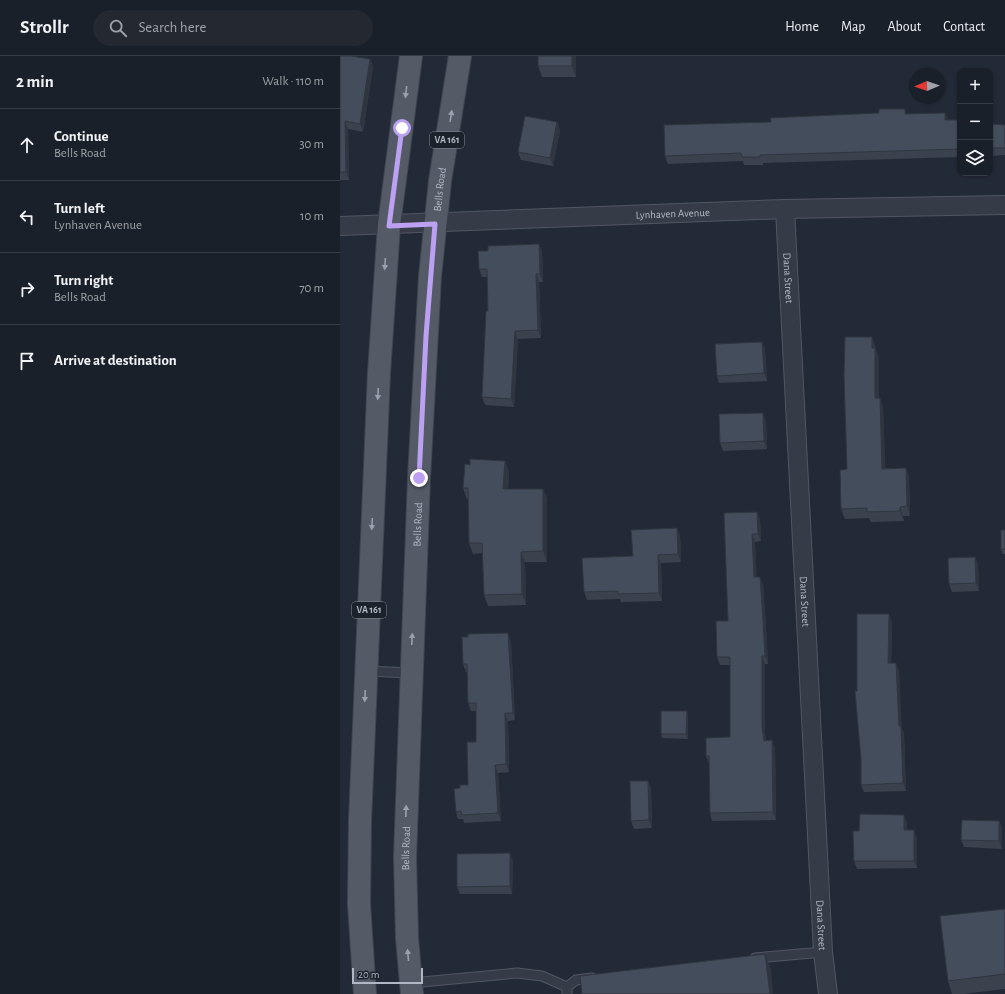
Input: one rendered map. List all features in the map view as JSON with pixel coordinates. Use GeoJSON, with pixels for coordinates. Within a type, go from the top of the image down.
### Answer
{"type":"FeatureCollection","features":[{"type":"Feature","properties":{"kind":"main road","name":"VA 161"},"geometry":{"type":"LineString","coordinates":[[365,994],[359,904],[366,671],[379,373],[389,226],[411,56]]}},
{"type":"Feature","properties":{"kind":"main road","name":"Bells Road"},"geometry":{"type":"LineString","coordinates":[[411,989],[406,938],[405,857],[411,672],[426,336],[435,224],[460,56]]}},
{"type":"Feature","properties":{"kind":"street","name":"Lynhaven Avenue"},"geometry":{"type":"LineString","coordinates":[[340,226],[389,226],[785,209],[1005,205]]}},
{"type":"Feature","properties":{"kind":"street","name":"Dana Street"},"geometry":{"type":"LineString","coordinates":[[785,209],[823,952],[828,994]]}},
{"type":"Feature","properties":{"kind":"lane"},"geometry":{"type":"LineString","coordinates":[[366,671],[411,672]]}},
{"type":"Feature","properties":{"kind":"lane"},"geometry":{"type":"LineString","coordinates":[[745,960],[823,952]]}},
{"type":"Feature","properties":{"kind":"lane"},"geometry":{"type":"LineString","coordinates":[[411,989],[517,973],[542,976],[567,991],[576,980],[598,977]]}},
{"type":"Feature","properties":{"kind":"building"},"geometry":{"type":"Polygon","coordinates":[[[340,56],[370,59],[360,124],[345,121],[346,172],[340,172],[340,56]]]}},
{"type":"Feature","properties":{"kind":"building"},"geometry":{"type":"Polygon","coordinates":[[[538,56],[572,56],[572,66],[538,66],[538,56]]]}},
{"type":"Feature","properties":{"kind":"building"},"geometry":{"type":"Polygon","coordinates":[[[879,109],[905,109],[905,114],[945,113],[945,120],[957,120],[957,149],[760,155],[760,157],[742,157],[741,153],[665,156],[664,125],[771,122],[770,118],[879,113],[879,109]]]}},
{"type":"Feature","properties":{"kind":"building"},"geometry":{"type":"Polygon","coordinates":[[[525,116],[557,122],[550,158],[518,152],[525,116]]]}},
{"type":"Feature","properties":{"kind":"building"},"geometry":{"type":"Polygon","coordinates":[[[993,124],[1005,125],[1005,148],[993,148],[993,124]]]}},
{"type":"Feature","properties":{"kind":"building"},"geometry":{"type":"Polygon","coordinates":[[[539,244],[540,274],[536,274],[538,330],[515,331],[511,399],[482,397],[486,311],[488,311],[487,269],[479,269],[478,251],[488,251],[488,246],[539,244]]]}},
{"type":"Feature","properties":{"kind":"building"},"geometry":{"type":"Polygon","coordinates":[[[845,337],[872,337],[872,348],[875,348],[875,398],[880,398],[882,469],[906,468],[907,506],[900,507],[900,511],[867,512],[867,508],[841,509],[840,470],[847,469],[844,375],[845,337]]]}},
{"type":"Feature","properties":{"kind":"building"},"geometry":{"type":"Polygon","coordinates":[[[762,342],[764,373],[717,376],[715,344],[762,342]]]}},
{"type":"Feature","properties":{"kind":"building"},"geometry":{"type":"Polygon","coordinates":[[[763,413],[764,441],[720,443],[719,414],[763,413]]]}},
{"type":"Feature","properties":{"kind":"building"},"geometry":{"type":"Polygon","coordinates":[[[470,459],[505,461],[503,489],[543,489],[543,551],[521,552],[522,594],[484,595],[482,543],[469,543],[468,488],[463,488],[465,464],[470,465],[470,459]]]}},
{"type":"Feature","properties":{"kind":"building"},"geometry":{"type":"Polygon","coordinates":[[[757,512],[758,534],[752,534],[754,577],[760,577],[765,656],[762,656],[762,726],[764,741],[772,740],[773,812],[710,813],[709,756],[706,756],[706,738],[730,737],[730,657],[717,657],[716,621],[728,621],[724,513],[757,512]]]}},
{"type":"Feature","properties":{"kind":"building"},"geometry":{"type":"Polygon","coordinates":[[[677,528],[678,554],[658,555],[659,593],[618,594],[618,591],[584,592],[582,558],[633,556],[631,530],[677,528]]]}},
{"type":"Feature","properties":{"kind":"building"},"geometry":{"type":"Polygon","coordinates":[[[1001,530],[1005,530],[1005,549],[1001,550],[1001,530]]]}},
{"type":"Feature","properties":{"kind":"building"},"geometry":{"type":"Polygon","coordinates":[[[975,557],[976,583],[949,584],[948,558],[975,557]]]}},
{"type":"Feature","properties":{"kind":"building"},"geometry":{"type":"Polygon","coordinates":[[[857,614],[889,614],[888,663],[896,663],[899,726],[901,726],[903,783],[861,785],[861,759],[855,691],[857,691],[857,614]]]}},
{"type":"Feature","properties":{"kind":"building"},"geometry":{"type":"Polygon","coordinates":[[[508,633],[513,713],[505,713],[506,764],[495,765],[498,813],[462,815],[461,811],[456,812],[454,789],[460,788],[460,785],[468,785],[467,742],[476,742],[476,703],[468,703],[467,664],[463,664],[462,637],[468,637],[468,634],[508,633]]]}},
{"type":"Feature","properties":{"kind":"building"},"geometry":{"type":"Polygon","coordinates":[[[661,711],[687,711],[686,734],[661,734],[661,711]]]}},
{"type":"Feature","properties":{"kind":"building"},"geometry":{"type":"Polygon","coordinates":[[[630,781],[648,781],[649,820],[631,821],[630,781]]]}},
{"type":"Feature","properties":{"kind":"building"},"geometry":{"type":"Polygon","coordinates":[[[860,814],[904,815],[904,830],[914,830],[914,861],[854,861],[853,831],[859,831],[860,814]]]}},
{"type":"Feature","properties":{"kind":"building"},"geometry":{"type":"Polygon","coordinates":[[[962,820],[999,821],[999,841],[961,840],[962,820]]]}},
{"type":"Feature","properties":{"kind":"building"},"geometry":{"type":"Polygon","coordinates":[[[510,853],[510,886],[457,887],[457,854],[510,853]]]}},
{"type":"Feature","properties":{"kind":"building"},"geometry":{"type":"Polygon","coordinates":[[[1005,909],[1005,974],[948,981],[940,916],[1005,909]]]}},
{"type":"Feature","properties":{"kind":"building"},"geometry":{"type":"Polygon","coordinates":[[[765,954],[770,994],[582,994],[580,976],[765,954]]]}},
{"type":"Feature","properties":{"kind":"route"},"geometry":{"type":"LineString","coordinates":[[402,128],[389,226],[435,224],[426,336],[419,478]]}}]}
